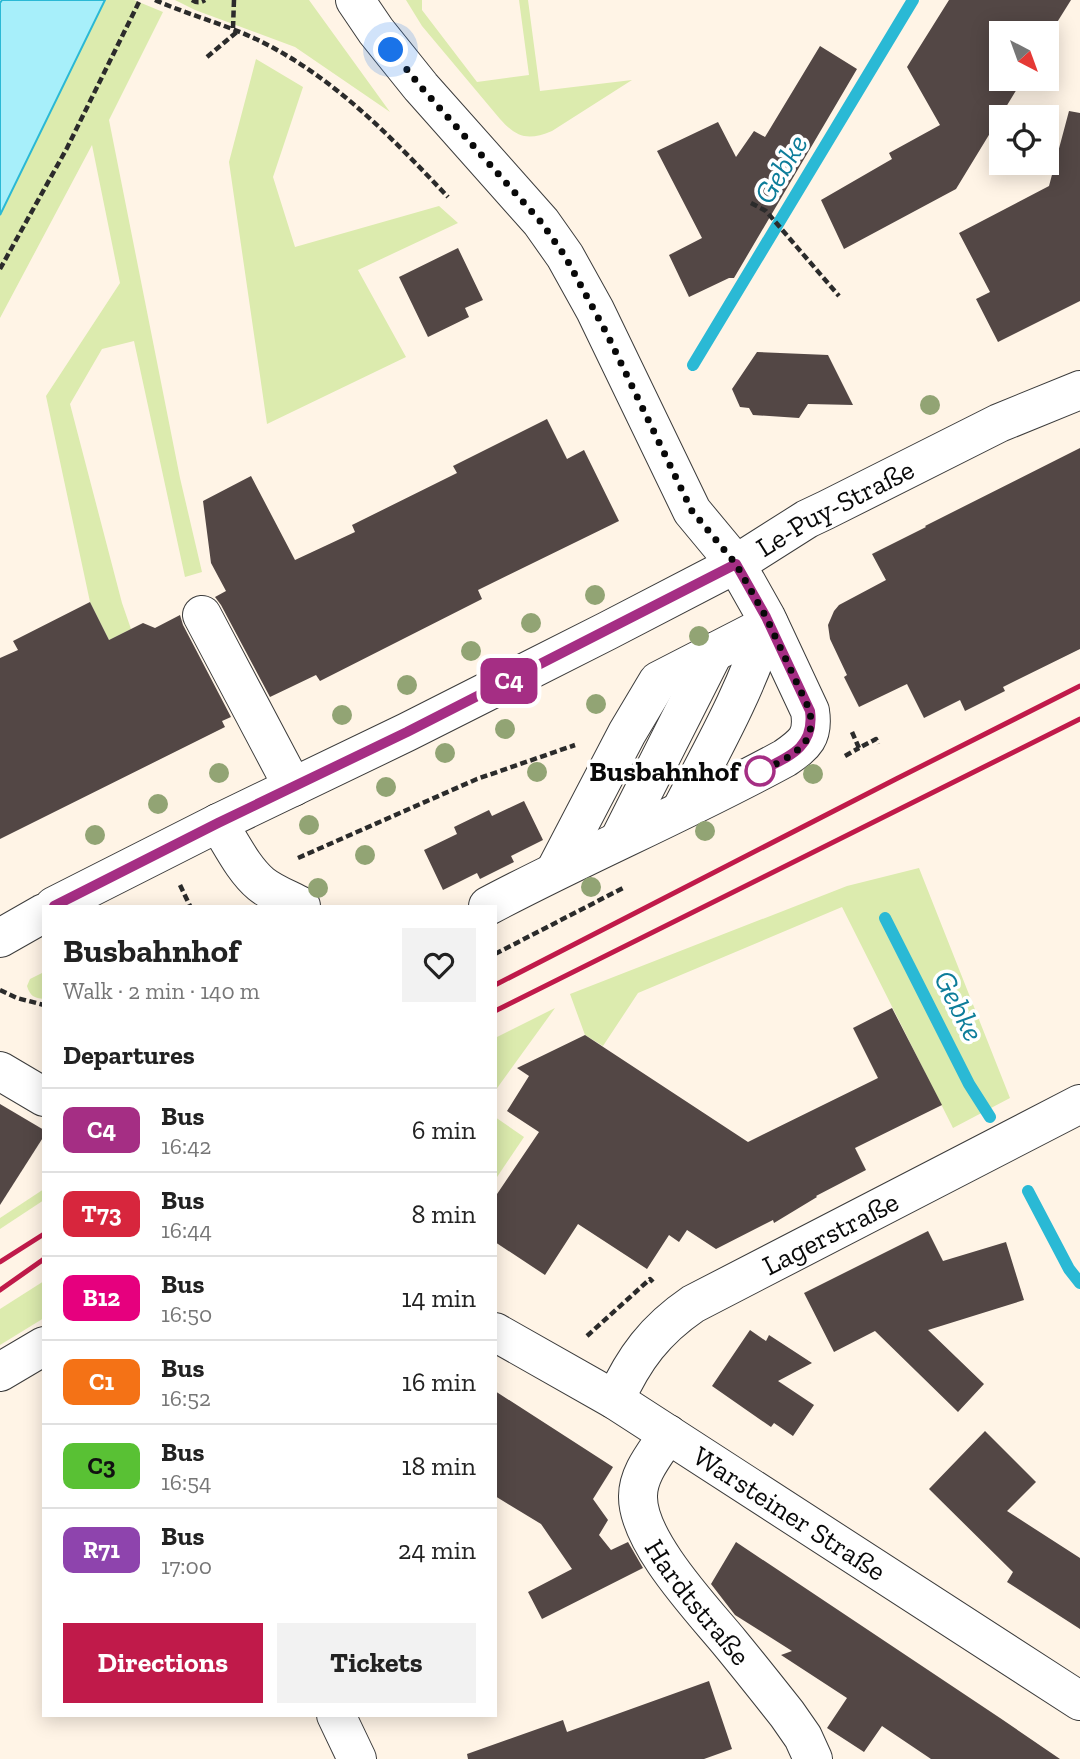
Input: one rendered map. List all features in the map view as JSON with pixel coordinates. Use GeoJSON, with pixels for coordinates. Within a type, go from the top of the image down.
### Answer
{"type":"FeatureCollection","features":[{"type":"Feature","properties":{"kind":"street"},"geometry":{"type":"LineString","coordinates":[[355,0],[421,87],[541,222],[565,256],[601,322],[692,511],[736,564],[810,711],[812,724],[808,738],[785,758],[490,905]]}},
{"type":"Feature","properties":{"kind":"street","name":"Le-Puy-Straße"},"geometry":{"type":"LineString","coordinates":[[56,905],[407,732],[736,564],[807,519],[838,503],[999,423],[1080,390]]}},
{"type":"Feature","properties":{"kind":"street"},"geometry":{"type":"LineString","coordinates":[[202,615],[293,787]]}},
{"type":"Feature","properties":{"kind":"street"},"geometry":{"type":"LineString","coordinates":[[555,871],[657,681],[767,625]]}},
{"type":"Feature","properties":{"kind":"street"},"geometry":{"type":"LineString","coordinates":[[681,810],[741,692],[767,625]]}},
{"type":"Feature","properties":{"kind":"street"},"geometry":{"type":"LineString","coordinates":[[619,840],[714,652]]}},
{"type":"Feature","properties":{"kind":"street"},"geometry":{"type":"LineString","coordinates":[[218,823],[254,877],[262,885],[299,905]]}},
{"type":"Feature","properties":{"kind":"street"},"geometry":{"type":"LineString","coordinates":[[0,938],[42,914]]}},
{"type":"Feature","properties":{"kind":"street"},"geometry":{"type":"LineString","coordinates":[[0,1071],[42,1096]]}},
{"type":"Feature","properties":{"kind":"street","name":"Lagerstraße"},"geometry":{"type":"LineString","coordinates":[[615,1400],[637,1357],[679,1314],[723,1287],[1080,1104]]}},
{"type":"Feature","properties":{"kind":"street","name":"Warsteiner Straße"},"geometry":{"type":"LineString","coordinates":[[497,1333],[615,1400],[1080,1701]]}},
{"type":"Feature","properties":{"kind":"street"},"geometry":{"type":"LineString","coordinates":[[0,1372],[42,1347]]}},
{"type":"Feature","properties":{"kind":"street","name":"Hardtstraße"},"geometry":{"type":"LineString","coordinates":[[668,1434],[643,1474],[638,1496],[643,1521],[654,1545],[675,1577],[787,1714],[803,1737],[813,1759]]}},
{"type":"Feature","properties":{"kind":"street"},"geometry":{"type":"LineString","coordinates":[[337,1717],[357,1759]]}},
{"type":"Feature","properties":{"kind":"path"},"geometry":{"type":"LineString","coordinates":[[0,270],[67,148],[140,0]]}},
{"type":"Feature","properties":{"kind":"path"},"geometry":{"type":"LineString","coordinates":[[155,0],[236,30],[294,60],[382,128],[448,197]]}},
{"type":"Feature","properties":{"kind":"path"},"geometry":{"type":"LineString","coordinates":[[192,0],[205,0]]}},
{"type":"Feature","properties":{"kind":"path"},"geometry":{"type":"LineString","coordinates":[[234,0],[236,30]]}},
{"type":"Feature","properties":{"kind":"path"},"geometry":{"type":"LineString","coordinates":[[207,57],[236,30]]}},
{"type":"Feature","properties":{"kind":"path"},"geometry":{"type":"LineString","coordinates":[[751,203],[766,211],[839,296]]}},
{"type":"Feature","properties":{"kind":"path"},"geometry":{"type":"LineString","coordinates":[[254,877],[477,779],[580,744]]}},
{"type":"Feature","properties":{"kind":"path"},"geometry":{"type":"LineString","coordinates":[[0,990],[42,1004]]}},
{"type":"Feature","properties":{"kind":"path"},"geometry":{"type":"LineString","coordinates":[[582,1341],[650,1279],[679,1314]]}},
{"type":"Feature","properties":{"kind":"green space"},"geometry":{"type":"Polygon","coordinates":[[[105,0],[134,0],[163,12],[109,120],[180,478],[202,572],[185,577],[134,341],[102,349],[70,404],[131,629],[109,640],[90,602],[46,396],[120,283],[92,145],[0,318],[0,215],[105,0]]]}},
{"type":"Feature","properties":{"kind":"green space"},"geometry":{"type":"Polygon","coordinates":[[[175,0],[309,0],[390,112],[295,47],[175,0]]]}},
{"type":"Feature","properties":{"kind":"green space"},"geometry":{"type":"Polygon","coordinates":[[[406,0],[422,0],[422,10],[477,82],[529,75],[519,0],[528,0],[540,91],[632,80],[552,131],[536,136],[523,136],[500,119],[422,26],[406,0]]]}},
{"type":"Feature","properties":{"kind":"green space"},"geometry":{"type":"Polygon","coordinates":[[[256,59],[303,87],[273,177],[295,247],[439,206],[458,223],[358,270],[406,357],[267,424],[229,162],[256,59]]]}},
{"type":"Feature","properties":{"kind":"green space"},"geometry":{"type":"Polygon","coordinates":[[[919,868],[1010,1098],[953,1128],[842,907],[638,993],[603,1046],[585,1035],[570,994],[847,886],[919,868]]]}},
{"type":"Feature","properties":{"kind":"green space"},"geometry":{"type":"Polygon","coordinates":[[[42,973],[42,999],[30,992],[27,986],[30,979],[42,973]]]}},
{"type":"Feature","properties":{"kind":"green space"},"geometry":{"type":"Polygon","coordinates":[[[555,1008],[497,1088],[497,1037],[555,1008]]]}},
{"type":"Feature","properties":{"kind":"green space"},"geometry":{"type":"Polygon","coordinates":[[[497,1118],[524,1137],[497,1177],[497,1118]]]}},
{"type":"Feature","properties":{"kind":"green space"},"geometry":{"type":"Polygon","coordinates":[[[42,1190],[42,1201],[0,1229],[0,1218],[42,1190]]]}},
{"type":"Feature","properties":{"kind":"green space"},"geometry":{"type":"Polygon","coordinates":[[[42,1282],[42,1319],[0,1345],[0,1309],[42,1282]]]}},
{"type":"Feature","properties":{"kind":"water"},"geometry":{"type":"Polygon","coordinates":[[[2,0],[105,0],[0,215],[0,3],[2,0]]]}},
{"type":"Feature","properties":{"kind":"building"},"geometry":{"type":"Polygon","coordinates":[[[949,0],[1071,0],[1058,21],[989,21],[989,91],[1016,91],[1007,105],[989,105],[989,135],[956,189],[844,249],[821,200],[892,159],[889,153],[940,125],[907,67],[949,0]]]}},
{"type":"Feature","properties":{"kind":"building"},"geometry":{"type":"Polygon","coordinates":[[[820,46],[857,69],[734,278],[689,297],[669,255],[702,238],[657,151],[718,122],[736,157],[754,131],[765,137],[820,46]]]}},
{"type":"Feature","properties":{"kind":"building"},"geometry":{"type":"Polygon","coordinates":[[[1069,111],[1080,113],[1080,301],[998,342],[976,299],[990,292],[959,233],[1049,186],[1052,175],[1059,175],[1059,148],[1069,111]]]}},
{"type":"Feature","properties":{"kind":"building"},"geometry":{"type":"Polygon","coordinates":[[[458,248],[483,300],[465,308],[469,317],[428,337],[399,277],[458,248]]]}},
{"type":"Feature","properties":{"kind":"building"},"geometry":{"type":"Polygon","coordinates":[[[757,352],[828,355],[853,405],[808,404],[799,418],[753,415],[749,408],[740,407],[732,389],[757,352]]]}},
{"type":"Feature","properties":{"kind":"building"},"geometry":{"type":"Polygon","coordinates":[[[547,419],[567,459],[584,450],[619,521],[478,590],[482,599],[320,681],[316,675],[270,697],[215,597],[226,591],[211,563],[203,501],[251,476],[295,560],[355,532],[352,525],[457,473],[453,466],[547,419]]]}},
{"type":"Feature","properties":{"kind":"building"},"geometry":{"type":"Polygon","coordinates":[[[1080,448],[1080,649],[1003,687],[1005,691],[965,711],[960,700],[924,718],[907,684],[859,707],[844,677],[847,675],[830,639],[828,625],[839,605],[886,580],[872,554],[1080,448]]]}},
{"type":"Feature","properties":{"kind":"building"},"geometry":{"type":"Polygon","coordinates":[[[90,602],[109,640],[143,623],[155,628],[180,615],[231,717],[222,721],[225,727],[0,839],[0,658],[18,650],[13,641],[90,602]]]}},
{"type":"Feature","properties":{"kind":"building"},"geometry":{"type":"Polygon","coordinates":[[[524,801],[543,840],[511,856],[514,862],[480,879],[477,873],[443,890],[424,850],[457,834],[454,827],[489,810],[492,816],[524,801]]]}},
{"type":"Feature","properties":{"kind":"building"},"geometry":{"type":"Polygon","coordinates":[[[892,1008],[942,1105],[855,1148],[866,1170],[816,1196],[774,1223],[773,1220],[716,1249],[687,1230],[679,1242],[669,1235],[647,1269],[578,1224],[545,1275],[497,1243],[497,1194],[539,1132],[507,1111],[529,1076],[517,1068],[585,1035],[748,1142],[878,1078],[853,1028],[892,1008]]]}},
{"type":"Feature","properties":{"kind":"building"},"geometry":{"type":"Polygon","coordinates":[[[0,1104],[42,1129],[42,1139],[0,1205],[0,1104]]]}},
{"type":"Feature","properties":{"kind":"building"},"geometry":{"type":"Polygon","coordinates":[[[928,1231],[943,1261],[1006,1242],[1024,1300],[928,1330],[984,1384],[958,1412],[875,1331],[834,1352],[804,1293],[928,1231]]]}},
{"type":"Feature","properties":{"kind":"building"},"geometry":{"type":"Polygon","coordinates":[[[750,1330],[766,1341],[769,1335],[812,1363],[778,1381],[814,1405],[793,1436],[774,1423],[771,1427],[712,1386],[750,1330]]]}},
{"type":"Feature","properties":{"kind":"building"},"geometry":{"type":"Polygon","coordinates":[[[497,1392],[613,1467],[593,1499],[608,1520],[599,1535],[611,1550],[628,1542],[643,1568],[542,1619],[528,1592],[572,1569],[541,1524],[497,1497],[497,1392]]]}},
{"type":"Feature","properties":{"kind":"building"},"geometry":{"type":"Polygon","coordinates":[[[985,1431],[1036,1482],[1007,1511],[1080,1558],[1080,1629],[1007,1582],[1013,1572],[929,1489],[985,1431]]]}},
{"type":"Feature","properties":{"kind":"building"},"geometry":{"type":"Polygon","coordinates":[[[736,1542],[1060,1759],[931,1759],[882,1726],[864,1752],[827,1728],[847,1698],[781,1655],[792,1651],[735,1615],[711,1584],[736,1542]]]}},
{"type":"Feature","properties":{"kind":"building"},"geometry":{"type":"Polygon","coordinates":[[[709,1681],[732,1749],[704,1759],[468,1759],[467,1754],[563,1720],[567,1732],[709,1681]]]}},
{"type":"Feature","properties":{"kind":"waterway","name":"Gebke"},"geometry":{"type":"LineString","coordinates":[[693,365],[913,0]]}},
{"type":"Feature","properties":{"kind":"waterway","name":"Gebke"},"geometry":{"type":"LineString","coordinates":[[885,918],[969,1084],[990,1117]]}},
{"type":"Feature","properties":{"kind":"waterway","name":"Gebke"},"geometry":{"type":"LineString","coordinates":[[1028,1191],[1069,1269],[1080,1283]]}},
{"type":"Feature","properties":{"kind":"railway"},"geometry":{"type":"LineString","coordinates":[[497,984],[1080,686]]}},
{"type":"Feature","properties":{"kind":"railway"},"geometry":{"type":"LineString","coordinates":[[497,1010],[1080,719]]}},
{"type":"Feature","properties":{"kind":"railway"},"geometry":{"type":"LineString","coordinates":[[0,1262],[42,1235]]}},
{"type":"Feature","properties":{"kind":"railway"},"geometry":{"type":"LineString","coordinates":[[0,1290],[42,1260]]}},
{"type":"Feature","properties":{"kind":"bus line","name":"C4"},"geometry":{"type":"LineString","coordinates":[[56,905],[407,732],[736,564],[766,617],[810,711],[812,724],[808,738],[799,748],[760,771]]}},
{"type":"Feature","properties":{"kind":"place","name":"Busbahnhof"},"geometry":{"type":"Point","coordinates":[760,771]}},
{"type":"Feature","properties":{"kind":"route"},"geometry":{"type":"LineString","coordinates":[[391,50],[541,222],[565,256],[631,382],[692,511],[736,564],[766,617],[810,711],[812,724],[808,738],[799,748],[760,771]]}}]}
